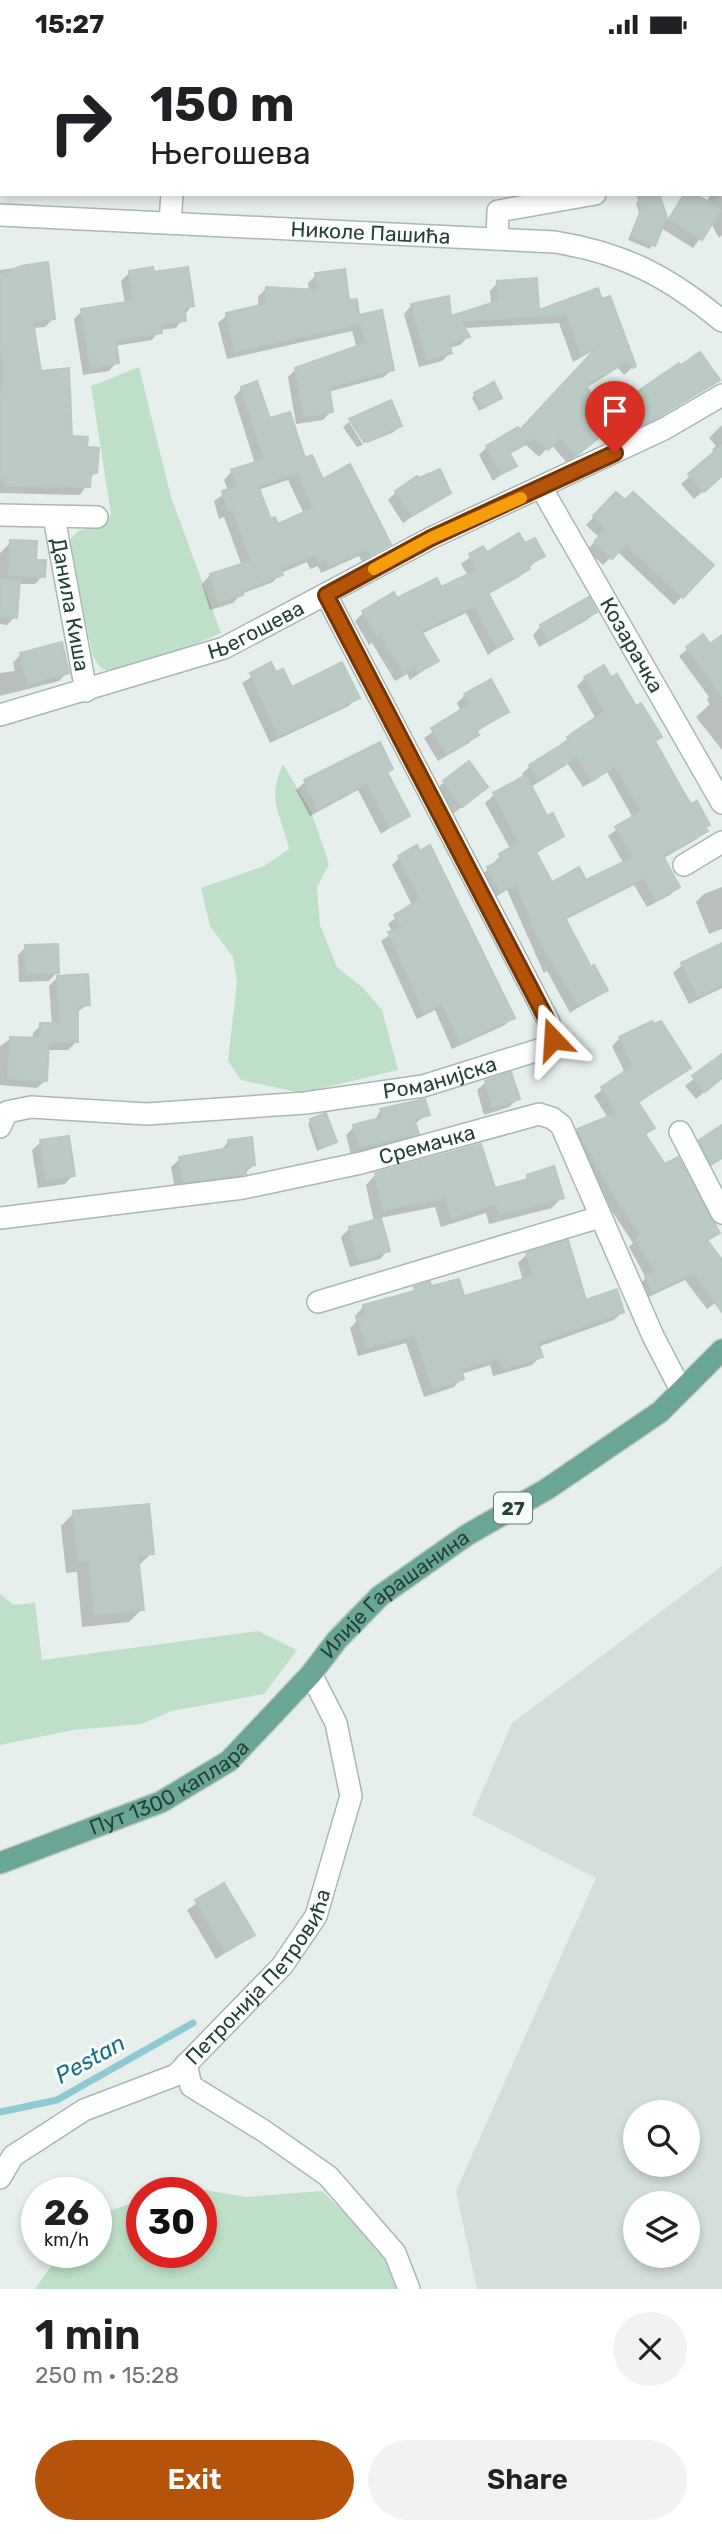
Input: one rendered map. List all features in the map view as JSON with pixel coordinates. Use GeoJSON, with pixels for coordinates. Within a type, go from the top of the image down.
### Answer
{"type":"FeatureCollection","features":[{"type":"Feature","properties":{"kind":"main road","name":"Илије Гарашанина"},"geometry":{"type":"LineString","coordinates":[[311,1674],[337,1640],[380,1596],[467,1535],[547,1489],[660,1412],[722,1350]]}},
{"type":"Feature","properties":{"kind":"main road","name":"Пут 1300 каплара"},"geometry":{"type":"LineString","coordinates":[[0,1863],[161,1802],[218,1768],[229,1761],[311,1674]]}},
{"type":"Feature","properties":{"kind":"street"},"geometry":{"type":"LineString","coordinates":[[170,223],[172,196]]}},
{"type":"Feature","properties":{"kind":"street"},"geometry":{"type":"LineString","coordinates":[[497,239],[498,203],[573,196]]}},
{"type":"Feature","properties":{"kind":"street","name":"Николе Пашића"},"geometry":{"type":"LineString","coordinates":[[0,215],[497,239],[598,249],[684,289],[722,321]]}},
{"type":"Feature","properties":{"kind":"street","name":"Његошева"},"geometry":{"type":"LineString","coordinates":[[0,715],[224,648],[431,538],[542,489],[664,429],[722,395]]}},
{"type":"Feature","properties":{"kind":"street","name":"Козарачка"},"geometry":{"type":"LineString","coordinates":[[542,489],[722,803]]}},
{"type":"Feature","properties":{"kind":"street","name":"Данила Киша"},"geometry":{"type":"LineString","coordinates":[[0,515],[97,517]]}},
{"type":"Feature","properties":{"kind":"street","name":"Данила Киша"},"geometry":{"type":"LineString","coordinates":[[54,517],[86,691]]}},
{"type":"Feature","properties":{"kind":"street","name":"Романијска"},"geometry":{"type":"LineString","coordinates":[[0,1127],[7,1112],[31,1107],[147,1114],[305,1103],[423,1086],[548,1047],[553,1039],[548,1022],[326,595]]}},
{"type":"Feature","properties":{"kind":"street"},"geometry":{"type":"LineString","coordinates":[[684,865],[722,842]]}},
{"type":"Feature","properties":{"kind":"street","name":"Сремачка"},"geometry":{"type":"LineString","coordinates":[[2,1213],[243,1188],[361,1163],[539,1114],[562,1125],[600,1217],[681,1390]]}},
{"type":"Feature","properties":{"kind":"street"},"geometry":{"type":"LineString","coordinates":[[680,1132],[722,1213]]}},
{"type":"Feature","properties":{"kind":"street"},"geometry":{"type":"LineString","coordinates":[[318,1302],[600,1217]]}},
{"type":"Feature","properties":{"kind":"street","name":"Петронија Петровића"},"geometry":{"type":"LineString","coordinates":[[0,2178],[13,2156],[84,2111],[176,2075],[282,1966],[316,1916],[351,1796],[335,1723],[311,1674]]}},
{"type":"Feature","properties":{"kind":"street"},"geometry":{"type":"LineString","coordinates":[[186,2064],[191,2086],[264,2131],[328,2176],[395,2253],[409,2289]]}},
{"type":"Feature","properties":{"kind":"shaded area"},"geometry":{"type":"Polygon","coordinates":[[[722,1566],[722,2289],[477,2289],[456,2191],[596,1878],[472,1815],[512,1723],[722,1566]]]}},
{"type":"Feature","properties":{"kind":"green space"},"geometry":{"type":"Polygon","coordinates":[[[139,367],[171,497],[221,633],[144,664],[113,671],[103,669],[93,656],[69,543],[79,531],[104,526],[111,514],[91,386],[139,367]]]}},
{"type":"Feature","properties":{"kind":"green space"},"geometry":{"type":"Polygon","coordinates":[[[283,764],[312,814],[329,864],[317,887],[320,925],[337,967],[363,988],[382,1010],[398,1070],[302,1093],[241,1080],[228,1061],[237,982],[233,957],[210,926],[201,888],[264,866],[289,849],[275,798],[283,764]]]}},
{"type":"Feature","properties":{"kind":"green space"},"geometry":{"type":"Polygon","coordinates":[[[0,1594],[14,1605],[35,1603],[42,1660],[258,1631],[297,1650],[264,1694],[172,1711],[142,1724],[73,1730],[0,1745],[0,1594]]]}},
{"type":"Feature","properties":{"kind":"green space"},"geometry":{"type":"Polygon","coordinates":[[[322,2191],[391,2258],[403,2289],[35,2289],[50,2268],[112,2268],[112,2210],[126,2205],[126,2268],[217,2268],[217,2192],[246,2197],[322,2191]]]}},
{"type":"Feature","properties":{"kind":"building"},"geometry":{"type":"Polygon","coordinates":[[[638,196],[660,196],[667,217],[655,246],[631,236],[642,208],[638,196]]]}},
{"type":"Feature","properties":{"kind":"building"},"geometry":{"type":"Polygon","coordinates":[[[683,196],[698,196],[721,210],[702,240],[669,219],[683,196]]]}},
{"type":"Feature","properties":{"kind":"building"},"geometry":{"type":"Polygon","coordinates":[[[48,262],[55,319],[33,322],[41,371],[69,368],[72,436],[88,437],[87,447],[99,448],[97,473],[91,473],[90,487],[5,486],[5,478],[0,479],[0,402],[4,372],[0,343],[0,275],[21,266],[48,262]]]}},
{"type":"Feature","properties":{"kind":"building"},"geometry":{"type":"Polygon","coordinates":[[[153,267],[154,272],[188,267],[194,306],[184,307],[186,321],[161,324],[162,333],[116,340],[119,363],[91,368],[81,309],[133,301],[129,271],[153,267]]]}},
{"type":"Feature","properties":{"kind":"building"},"geometry":{"type":"Polygon","coordinates":[[[345,269],[349,300],[357,299],[359,315],[382,310],[394,370],[329,387],[333,412],[304,417],[295,368],[366,343],[360,324],[235,352],[226,313],[265,304],[266,287],[318,290],[315,273],[345,269]]]}},
{"type":"Feature","properties":{"kind":"building"},"geometry":{"type":"Polygon","coordinates":[[[537,278],[539,310],[598,288],[602,299],[610,296],[636,366],[633,368],[627,361],[586,386],[605,414],[679,363],[681,365],[700,352],[720,380],[658,417],[615,437],[611,428],[576,456],[560,438],[548,450],[535,438],[509,452],[517,466],[502,474],[486,446],[518,427],[520,430],[599,345],[581,355],[567,315],[461,321],[470,337],[449,343],[452,353],[427,360],[411,304],[449,296],[451,316],[498,301],[497,281],[537,278]]]}},
{"type":"Feature","properties":{"kind":"building"},"geometry":{"type":"Polygon","coordinates":[[[257,381],[270,418],[290,412],[305,458],[312,455],[323,479],[350,464],[391,544],[371,555],[367,549],[329,566],[326,559],[319,562],[315,555],[281,568],[283,575],[242,590],[243,595],[218,602],[210,574],[251,561],[233,510],[228,511],[222,491],[237,487],[231,470],[264,459],[241,387],[257,381]],[[297,472],[258,486],[271,519],[275,517],[278,524],[313,508],[297,472]]]}},
{"type":"Feature","properties":{"kind":"building"},"geometry":{"type":"Polygon","coordinates":[[[494,382],[502,398],[483,408],[474,393],[494,382]]]}},
{"type":"Feature","properties":{"kind":"building"},"geometry":{"type":"Polygon","coordinates":[[[391,400],[402,426],[364,442],[349,419],[391,400]]]}},
{"type":"Feature","properties":{"kind":"building"},"geometry":{"type":"Polygon","coordinates":[[[722,445],[722,476],[704,492],[688,474],[722,445]]]}},
{"type":"Feature","properties":{"kind":"building"},"geometry":{"type":"Polygon","coordinates":[[[440,469],[451,493],[412,516],[395,491],[417,476],[419,478],[440,469]]]}},
{"type":"Feature","properties":{"kind":"building"},"geometry":{"type":"Polygon","coordinates":[[[616,492],[625,500],[633,492],[714,565],[683,598],[626,544],[612,559],[594,542],[606,529],[593,516],[616,492]]]}},
{"type":"Feature","properties":{"kind":"building"},"geometry":{"type":"Polygon","coordinates":[[[519,533],[525,543],[535,538],[545,556],[528,565],[530,569],[488,593],[513,639],[497,648],[474,606],[421,631],[439,661],[419,672],[416,667],[404,674],[362,611],[394,592],[397,598],[437,578],[441,587],[477,570],[469,554],[483,546],[487,552],[519,533]]]}},
{"type":"Feature","properties":{"kind":"building"},"geometry":{"type":"Polygon","coordinates":[[[10,540],[37,541],[36,560],[46,560],[45,577],[9,576],[10,540]]]}},
{"type":"Feature","properties":{"kind":"building"},"geometry":{"type":"Polygon","coordinates":[[[0,579],[20,580],[17,618],[0,616],[0,579]]]}},
{"type":"Feature","properties":{"kind":"building"},"geometry":{"type":"Polygon","coordinates":[[[589,597],[597,612],[548,640],[540,625],[589,597]]]}},
{"type":"Feature","properties":{"kind":"building"},"geometry":{"type":"Polygon","coordinates":[[[703,634],[710,644],[722,635],[722,696],[686,647],[703,634]]]}},
{"type":"Feature","properties":{"kind":"building"},"geometry":{"type":"Polygon","coordinates":[[[62,642],[69,673],[28,683],[20,653],[62,642]]]}},
{"type":"Feature","properties":{"kind":"building"},"geometry":{"type":"Polygon","coordinates":[[[271,662],[276,672],[283,669],[292,687],[342,662],[360,698],[278,736],[250,673],[271,662]]]}},
{"type":"Feature","properties":{"kind":"building"},"geometry":{"type":"Polygon","coordinates":[[[604,665],[611,677],[617,674],[636,706],[641,703],[662,737],[655,741],[684,793],[691,804],[697,801],[710,825],[705,828],[708,831],[663,856],[680,887],[656,900],[643,878],[565,918],[591,967],[594,965],[608,990],[579,1006],[539,941],[516,884],[500,892],[487,867],[502,860],[499,854],[519,843],[493,793],[526,775],[547,816],[553,813],[564,836],[536,852],[552,882],[579,867],[586,880],[634,857],[615,827],[641,811],[615,766],[592,781],[577,757],[538,780],[529,765],[569,740],[567,737],[605,711],[584,677],[604,665]]]}},
{"type":"Feature","properties":{"kind":"building"},"geometry":{"type":"Polygon","coordinates":[[[491,679],[509,712],[476,730],[479,735],[447,754],[431,728],[470,704],[464,694],[491,679]]]}},
{"type":"Feature","properties":{"kind":"building"},"geometry":{"type":"Polygon","coordinates":[[[380,742],[393,769],[387,772],[410,816],[390,827],[367,783],[318,809],[304,780],[380,742]]]}},
{"type":"Feature","properties":{"kind":"building"},"geometry":{"type":"Polygon","coordinates":[[[469,761],[488,787],[462,807],[443,781],[469,761]]]}},
{"type":"Feature","properties":{"kind":"building"},"geometry":{"type":"Polygon","coordinates":[[[417,845],[420,851],[430,845],[515,1018],[460,1042],[442,1004],[424,1013],[388,932],[402,928],[394,915],[420,899],[398,856],[417,845]]]}},
{"type":"Feature","properties":{"kind":"building"},"geometry":{"type":"Polygon","coordinates":[[[722,943],[722,985],[698,997],[681,963],[722,943]]]}},
{"type":"Feature","properties":{"kind":"building"},"geometry":{"type":"Polygon","coordinates":[[[58,944],[59,973],[26,974],[25,945],[58,944]]]}},
{"type":"Feature","properties":{"kind":"building"},"geometry":{"type":"Polygon","coordinates":[[[88,974],[90,1005],[78,1006],[78,1042],[49,1042],[47,1081],[8,1079],[10,1037],[40,1038],[40,1023],[60,1023],[57,976],[88,974]]]}},
{"type":"Feature","properties":{"kind":"building"},"geometry":{"type":"Polygon","coordinates":[[[652,1021],[654,1024],[661,1021],[691,1068],[638,1102],[655,1128],[645,1134],[665,1164],[678,1157],[720,1233],[707,1240],[722,1260],[722,1312],[694,1273],[652,1292],[645,1277],[655,1272],[636,1238],[640,1235],[611,1191],[577,1129],[617,1113],[601,1087],[633,1066],[619,1037],[652,1021]]]}},
{"type":"Feature","properties":{"kind":"building"},"geometry":{"type":"Polygon","coordinates":[[[722,1054],[722,1078],[705,1092],[692,1076],[722,1054]]]}},
{"type":"Feature","properties":{"kind":"building"},"geometry":{"type":"Polygon","coordinates":[[[511,1072],[520,1099],[493,1107],[485,1081],[511,1072]]]}},
{"type":"Feature","properties":{"kind":"building"},"geometry":{"type":"Polygon","coordinates":[[[425,1099],[430,1115],[414,1119],[419,1134],[359,1147],[353,1125],[383,1117],[380,1109],[425,1099]]]}},
{"type":"Feature","properties":{"kind":"building"},"geometry":{"type":"Polygon","coordinates":[[[326,1113],[337,1142],[321,1148],[310,1119],[326,1113]]]}},
{"type":"Feature","properties":{"kind":"building"},"geometry":{"type":"Polygon","coordinates":[[[722,1125],[722,1157],[711,1164],[699,1140],[722,1125]]]}},
{"type":"Feature","properties":{"kind":"building"},"geometry":{"type":"Polygon","coordinates":[[[69,1136],[75,1176],[46,1180],[40,1140],[69,1136]]]}},
{"type":"Feature","properties":{"kind":"building"},"geometry":{"type":"Polygon","coordinates":[[[252,1137],[255,1165],[246,1166],[246,1174],[183,1182],[179,1157],[229,1148],[228,1140],[252,1137]]]}},
{"type":"Feature","properties":{"kind":"building"},"geometry":{"type":"Polygon","coordinates":[[[481,1144],[495,1188],[528,1179],[527,1175],[554,1166],[564,1198],[499,1215],[496,1204],[452,1218],[445,1198],[383,1210],[375,1173],[481,1144]]]}},
{"type":"Feature","properties":{"kind":"building"},"geometry":{"type":"Polygon","coordinates":[[[381,1218],[390,1251],[358,1260],[349,1227],[381,1218]]]}},
{"type":"Feature","properties":{"kind":"building"},"geometry":{"type":"Polygon","coordinates":[[[568,1240],[586,1300],[617,1289],[624,1312],[538,1342],[543,1357],[502,1369],[499,1358],[461,1369],[464,1379],[433,1389],[415,1335],[367,1348],[358,1318],[365,1316],[363,1305],[415,1291],[414,1287],[430,1282],[431,1286],[459,1279],[464,1296],[533,1276],[526,1253],[568,1240]]]}},
{"type":"Feature","properties":{"kind":"building"},"geometry":{"type":"Polygon","coordinates":[[[149,1504],[154,1554],[138,1555],[144,1610],[94,1615],[89,1560],[78,1561],[73,1511],[149,1504]]]}},
{"type":"Feature","properties":{"kind":"building"},"geometry":{"type":"Polygon","coordinates":[[[224,1883],[255,1935],[225,1952],[195,1900],[224,1883]]]}},
{"type":"Feature","properties":{"kind":"waterway","name":"Pestan"},"geometry":{"type":"LineString","coordinates":[[0,2112],[57,2100],[193,2023]]}},
{"type":"Feature","properties":{"kind":"slow traffic"},"geometry":{"type":"LineString","coordinates":[[374,569],[431,538],[521,498]]}},
{"type":"Feature","properties":{"kind":"route"},"geometry":{"type":"LineString","coordinates":[[553,1039],[548,1022],[326,595],[431,538],[615,453]]}}]}
